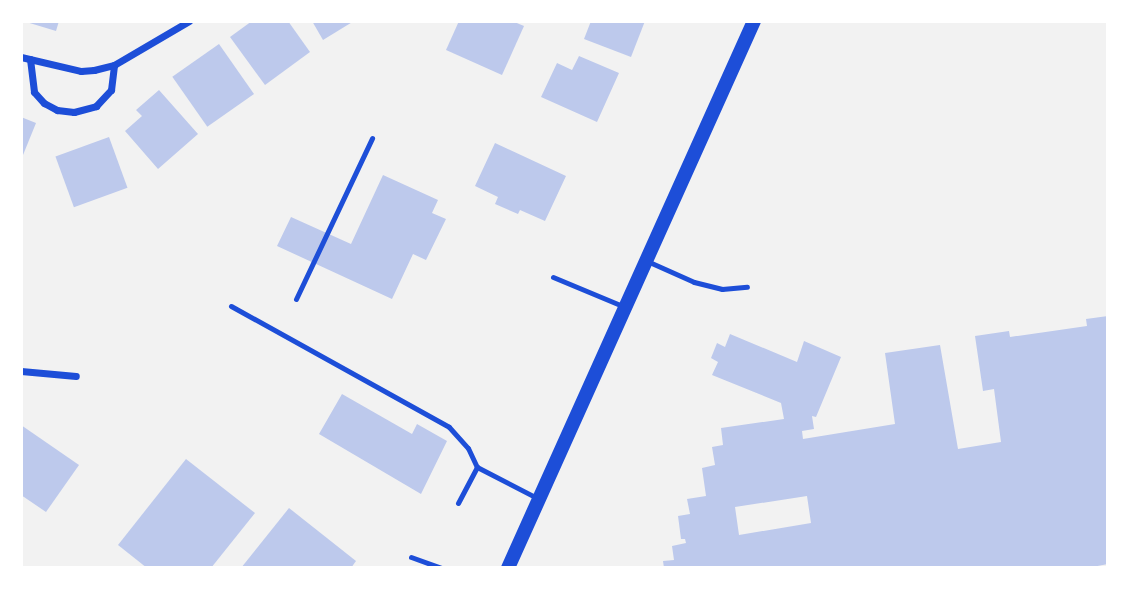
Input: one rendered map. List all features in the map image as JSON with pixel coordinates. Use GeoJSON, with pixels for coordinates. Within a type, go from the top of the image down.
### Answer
{"type":"FeatureCollection","features":[{"type":"Feature","properties":{"kind":"main road"},"geometry":{"type":"LineString","coordinates":[[508,568],[754,21]]}},
{"type":"Feature","properties":{"kind":"street"},"geometry":{"type":"LineString","coordinates":[[21,57],[81,71],[114,65],[190,21]]}},
{"type":"Feature","properties":{"kind":"street"},"geometry":{"type":"LineString","coordinates":[[30,60],[34,92],[44,103],[57,110],[74,112],[96,106],[111,90],[114,65]]}},
{"type":"Feature","properties":{"kind":"street"},"geometry":{"type":"LineString","coordinates":[[21,371],[76,376]]}},
{"type":"Feature","properties":{"kind":"lane"},"geometry":{"type":"LineString","coordinates":[[296,299],[372,138]]}},
{"type":"Feature","properties":{"kind":"lane"},"geometry":{"type":"LineString","coordinates":[[646,261],[694,282],[722,289],[747,287]]}},
{"type":"Feature","properties":{"kind":"lane"},"geometry":{"type":"LineString","coordinates":[[553,277],[625,307]]}},
{"type":"Feature","properties":{"kind":"lane"},"geometry":{"type":"LineString","coordinates":[[231,306],[449,427],[468,448],[477,467],[539,499]]}},
{"type":"Feature","properties":{"kind":"lane"},"geometry":{"type":"LineString","coordinates":[[458,503],[477,467]]}},
{"type":"Feature","properties":{"kind":"lane"},"geometry":{"type":"LineString","coordinates":[[411,557],[442,568]]}},
{"type":"Feature","properties":{"kind":"building"},"geometry":{"type":"Polygon","coordinates":[[[23,21],[59,21],[56,31],[23,21]]]}},
{"type":"Feature","properties":{"kind":"building"},"geometry":{"type":"Polygon","coordinates":[[[252,21],[288,21],[310,52],[265,85],[230,37],[252,21]]]}},
{"type":"Feature","properties":{"kind":"building"},"geometry":{"type":"Polygon","coordinates":[[[312,21],[354,21],[323,40],[312,21]]]}},
{"type":"Feature","properties":{"kind":"building"},"geometry":{"type":"Polygon","coordinates":[[[459,21],[512,21],[524,26],[502,75],[446,50],[459,21]]]}},
{"type":"Feature","properties":{"kind":"building"},"geometry":{"type":"Polygon","coordinates":[[[591,21],[645,21],[631,57],[584,39],[591,21]]]}},
{"type":"Feature","properties":{"kind":"building"},"geometry":{"type":"Polygon","coordinates":[[[219,44],[254,94],[207,127],[172,77],[219,44]]]}},
{"type":"Feature","properties":{"kind":"building"},"geometry":{"type":"Polygon","coordinates":[[[579,56],[619,73],[597,122],[541,97],[557,63],[572,70],[579,56]]]}},
{"type":"Feature","properties":{"kind":"building"},"geometry":{"type":"Polygon","coordinates":[[[159,90],[198,134],[158,169],[125,131],[142,116],[136,110],[159,90]]]}},
{"type":"Feature","properties":{"kind":"building"},"geometry":{"type":"Polygon","coordinates":[[[21,117],[36,123],[21,160],[21,117]]]}},
{"type":"Feature","properties":{"kind":"building"},"geometry":{"type":"Polygon","coordinates":[[[109,137],[127,188],[74,207],[55,156],[109,137]]]}},
{"type":"Feature","properties":{"kind":"building"},"geometry":{"type":"Polygon","coordinates":[[[495,143],[566,176],[545,221],[520,210],[518,214],[495,204],[498,197],[475,186],[495,143]]]}},
{"type":"Feature","properties":{"kind":"building"},"geometry":{"type":"Polygon","coordinates":[[[383,175],[438,200],[432,213],[446,219],[426,260],[413,254],[392,299],[277,246],[291,217],[351,244],[383,175]]]}},
{"type":"Feature","properties":{"kind":"building"},"geometry":{"type":"Polygon","coordinates":[[[1108,316],[1108,564],[1087,568],[664,568],[663,561],[674,560],[672,546],[686,543],[685,539],[681,539],[678,516],[690,514],[687,499],[706,496],[702,468],[715,465],[712,447],[723,445],[721,428],[784,419],[781,403],[712,375],[718,362],[711,358],[717,343],[725,347],[730,334],[797,362],[804,341],[841,357],[816,417],[812,416],[814,429],[802,431],[803,439],[895,424],[885,353],[940,345],[958,449],[1001,442],[994,389],[983,391],[975,336],[1009,331],[1010,337],[1087,326],[1086,319],[1108,316]],[[807,496],[735,507],[739,535],[811,523],[807,496]]]}},
{"type":"Feature","properties":{"kind":"building"},"geometry":{"type":"Polygon","coordinates":[[[342,394],[412,434],[417,424],[447,441],[421,494],[319,434],[342,394]]]}},
{"type":"Feature","properties":{"kind":"building"},"geometry":{"type":"Polygon","coordinates":[[[21,425],[79,465],[46,512],[21,495],[21,425]]]}},
{"type":"Feature","properties":{"kind":"building"},"geometry":{"type":"Polygon","coordinates":[[[186,459],[255,513],[211,568],[147,568],[118,545],[186,459]]]}},
{"type":"Feature","properties":{"kind":"building"},"geometry":{"type":"Polygon","coordinates":[[[289,508],[356,561],[351,568],[241,568],[289,508]]]}}]}
